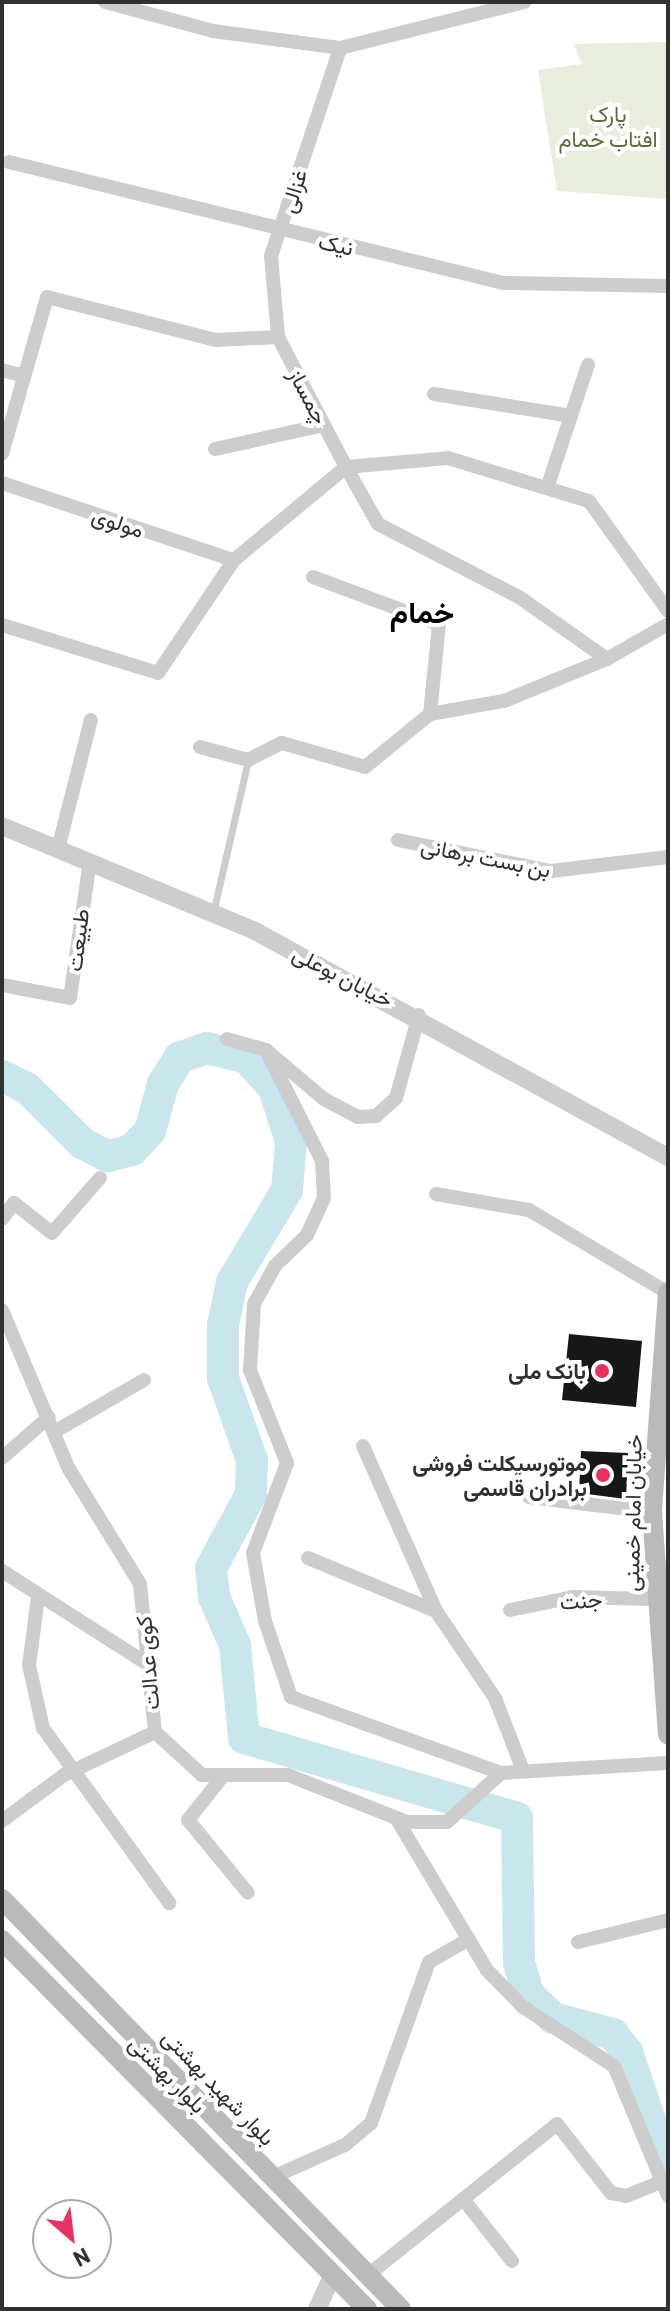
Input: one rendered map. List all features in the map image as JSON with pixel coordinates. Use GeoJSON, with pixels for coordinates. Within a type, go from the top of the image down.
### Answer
{"type":"FeatureCollection","features":[{"type":"Feature","properties":{"kind":"main road","name":"خیابان امام خمینی"},"geometry":{"type":"LineString","coordinates":[[668,1293],[652,1512],[653,1599],[668,1734]]}},
{"type":"Feature","properties":{"kind":"main road","name":"بلوار شهید بهشتی"},"geometry":{"type":"LineString","coordinates":[[2,1899],[401,2309]]}},
{"type":"Feature","properties":{"kind":"main road","name":"بلوار بهشتی"},"geometry":{"type":"LineString","coordinates":[[2,1940],[367,2309]]}},
{"type":"Feature","properties":{"kind":"main road"},"geometry":{"type":"LineString","coordinates":[[110,2049],[130,2029]]}},
{"type":"Feature","properties":{"kind":"street"},"geometry":{"type":"LineString","coordinates":[[105,2],[213,31],[340,48],[524,2]]}},
{"type":"Feature","properties":{"kind":"street","name":"غزالی"},"geometry":{"type":"LineString","coordinates":[[278,337],[271,256],[340,48]]}},
{"type":"Feature","properties":{"kind":"street","name":"نیک"},"geometry":{"type":"LineString","coordinates":[[9,162],[280,233],[541,289],[668,286]]}},
{"type":"Feature","properties":{"kind":"street"},"geometry":{"type":"LineString","coordinates":[[2,454],[47,297],[216,340],[278,337]]}},
{"type":"Feature","properties":{"kind":"street","name":"چمساز"},"geometry":{"type":"LineString","coordinates":[[278,337],[378,524],[519,597],[607,659]]}},
{"type":"Feature","properties":{"kind":"street"},"geometry":{"type":"LineString","coordinates":[[547,488],[588,365]]}},
{"type":"Feature","properties":{"kind":"street"},"geometry":{"type":"LineString","coordinates":[[2,370],[24,376]]}},
{"type":"Feature","properties":{"kind":"street"},"geometry":{"type":"LineString","coordinates":[[434,394],[571,416]]}},
{"type":"Feature","properties":{"kind":"street"},"geometry":{"type":"LineString","coordinates":[[215,449],[324,425]]}},
{"type":"Feature","properties":{"kind":"street"},"geometry":{"type":"LineString","coordinates":[[2,625],[158,673],[234,560],[346,467],[448,458],[589,501],[668,611]]}},
{"type":"Feature","properties":{"kind":"street","name":"مولوی"},"geometry":{"type":"LineString","coordinates":[[2,483],[234,560]]}},
{"type":"Feature","properties":{"kind":"street"},"geometry":{"type":"LineString","coordinates":[[313,577],[439,624],[430,714]]}},
{"type":"Feature","properties":{"kind":"street"},"geometry":{"type":"LineString","coordinates":[[200,747],[248,760],[282,743],[365,767],[430,714],[504,701],[607,659],[668,624]]}},
{"type":"Feature","properties":{"kind":"street"},"geometry":{"type":"LineString","coordinates":[[58,849],[91,720]]}},
{"type":"Feature","properties":{"kind":"street","name":"خیابان بوعلی"},"geometry":{"type":"LineString","coordinates":[[2,826],[213,913],[419,1015],[668,1157]]}},
{"type":"Feature","properties":{"kind":"street","name":"بن بست برهانی"},"geometry":{"type":"LineString","coordinates":[[398,840],[551,871],[668,857]]}},
{"type":"Feature","properties":{"kind":"street","name":"طبيعت"},"geometry":{"type":"LineString","coordinates":[[2,985],[70,998],[90,861]]}},
{"type":"Feature","properties":{"kind":"street"},"geometry":{"type":"LineString","coordinates":[[227,1039],[266,1050],[324,1099],[358,1117],[376,1116],[396,1098],[419,1015]]}},
{"type":"Feature","properties":{"kind":"street"},"geometry":{"type":"LineString","coordinates":[[266,1050],[322,1161],[324,1198],[307,1235],[275,1266],[254,1304],[250,1370],[287,1463],[253,1553],[265,1621],[291,1697],[501,1773],[522,1768],[668,1763]]}},
{"type":"Feature","properties":{"kind":"street"},"geometry":{"type":"LineString","coordinates":[[2,1219],[14,1203],[52,1233],[100,1178]]}},
{"type":"Feature","properties":{"kind":"street"},"geometry":{"type":"LineString","coordinates":[[436,1194],[529,1210],[668,1293]]}},
{"type":"Feature","properties":{"kind":"street","name":"کوی عدالت"},"geometry":{"type":"LineString","coordinates":[[2,1310],[54,1432],[140,1584],[155,1732],[202,1775],[288,1775],[396,1818],[447,1822],[501,1773]]}},
{"type":"Feature","properties":{"kind":"street"},"geometry":{"type":"LineString","coordinates":[[54,1432],[144,1380]]}},
{"type":"Feature","properties":{"kind":"street"},"geometry":{"type":"LineString","coordinates":[[2,1458],[49,1417]]}},
{"type":"Feature","properties":{"kind":"street"},"geometry":{"type":"LineString","coordinates":[[363,1446],[436,1611],[495,1698],[522,1768]]}},
{"type":"Feature","properties":{"kind":"street"},"geometry":{"type":"LineString","coordinates":[[529,1497],[652,1512]]}},
{"type":"Feature","properties":{"kind":"street"},"geometry":{"type":"LineString","coordinates":[[308,1558],[436,1611]]}},
{"type":"Feature","properties":{"kind":"street"},"geometry":{"type":"LineString","coordinates":[[2,1571],[38,1597],[146,1663]]}},
{"type":"Feature","properties":{"kind":"street"},"geometry":{"type":"LineString","coordinates":[[38,1597],[32,1700],[71,1772],[169,1903]]}},
{"type":"Feature","properties":{"kind":"street","name":"جنت"},"geometry":{"type":"LineString","coordinates":[[510,1610],[573,1597],[653,1599]]}},
{"type":"Feature","properties":{"kind":"street"},"geometry":{"type":"LineString","coordinates":[[2,1821],[71,1772],[155,1732]]}},
{"type":"Feature","properties":{"kind":"street"},"geometry":{"type":"LineString","coordinates":[[223,1776],[188,1820],[248,1893]]}},
{"type":"Feature","properties":{"kind":"street"},"geometry":{"type":"LineString","coordinates":[[396,1818],[469,1939],[523,2007],[614,2066],[668,2196]]}},
{"type":"Feature","properties":{"kind":"street"},"geometry":{"type":"LineString","coordinates":[[578,1942],[668,1920]]}},
{"type":"Feature","properties":{"kind":"street"},"geometry":{"type":"LineString","coordinates":[[273,2177],[345,2145],[371,2123],[429,1962],[469,1939]]}},
{"type":"Feature","properties":{"kind":"street"},"geometry":{"type":"LineString","coordinates":[[368,2275],[557,2124],[611,2193],[626,2196],[660,2182]]}},
{"type":"Feature","properties":{"kind":"street"},"geometry":{"type":"LineString","coordinates":[[463,2199],[512,2261]]}},
{"type":"Feature","properties":{"kind":"street"},"geometry":{"type":"LineString","coordinates":[[317,2309],[333,2275]]}},
{"type":"Feature","properties":{"kind":"lane"},"geometry":{"type":"LineString","coordinates":[[213,913],[248,760]]}},
{"type":"Feature","properties":{"kind":"green space","name":"پارک افتاب خمام"},"geometry":{"type":"Polygon","coordinates":[[[668,42],[668,199],[557,191],[538,70],[582,64],[574,44],[668,42]]]}},
{"type":"Feature","properties":{"kind":"building","name":"بانک ملی"},"geometry":{"type":"Polygon","coordinates":[[[569,1334],[642,1341],[636,1407],[562,1400],[569,1334]]]}},
{"type":"Feature","properties":{"kind":"building","name":"موتورسیکلت فروشی برادران قاسمی"},"geometry":{"type":"Polygon","coordinates":[[[581,1451],[628,1453],[626,1499],[579,1493],[581,1451]]]}},
{"type":"Feature","properties":{"kind":"waterway"},"geometry":{"type":"LineString","coordinates":[[2,1076],[27,1088],[82,1143],[108,1156],[132,1150],[150,1131],[163,1084],[179,1058],[207,1048],[247,1058],[274,1088],[291,1142],[287,1190],[232,1282],[223,1325],[223,1378],[252,1461],[251,1494],[211,1568],[214,1597],[235,1645],[244,1738],[517,1818],[519,1963],[529,1995],[553,2018],[613,2034],[627,2052],[668,2173]]}},
{"type":"Feature","properties":{"kind":"place","name":"بانک ملی"},"geometry":{"type":"Point","coordinates":[602,1371]}},
{"type":"Feature","properties":{"kind":"place","name":"موتورسیکلت فروشی برادران قاسمی"},"geometry":{"type":"Point","coordinates":[603,1475]}},
{"type":"Feature","properties":{"kind":"district","name":"خمام"},"geometry":{"type":"Point","coordinates":[422,611]}}]}
